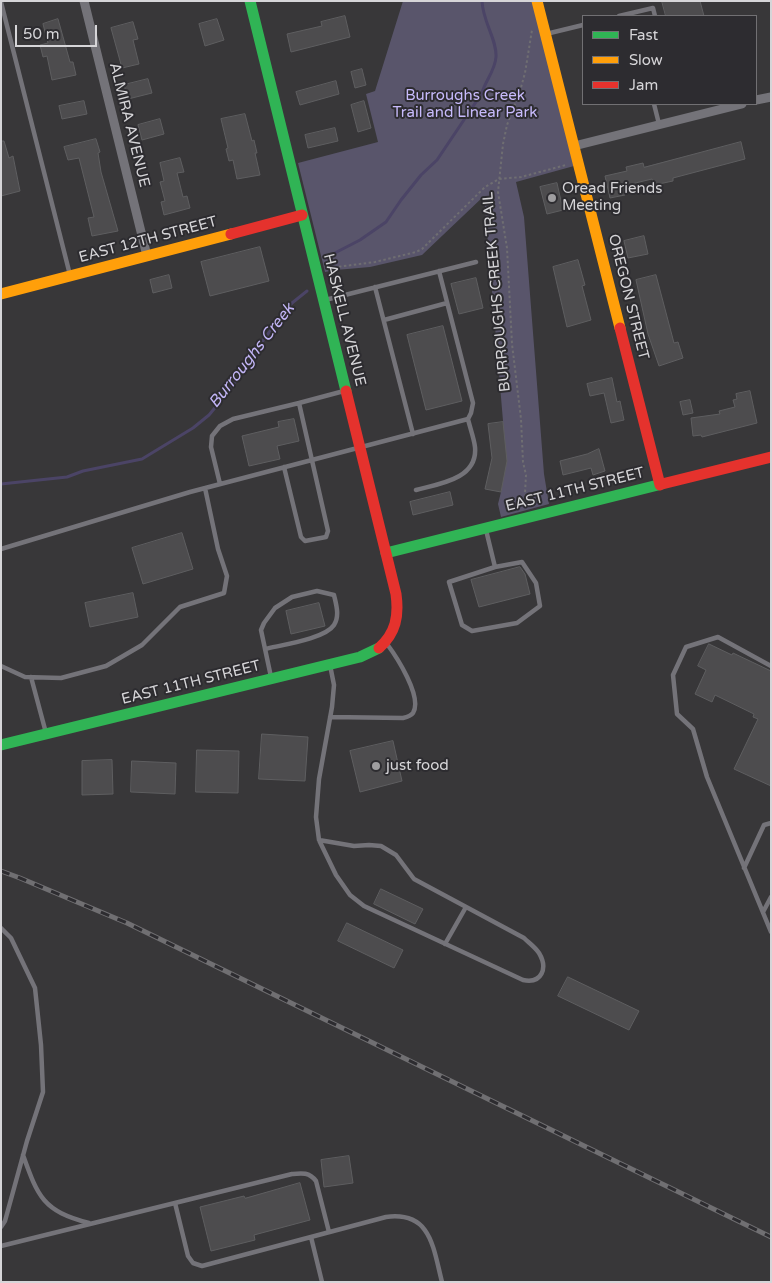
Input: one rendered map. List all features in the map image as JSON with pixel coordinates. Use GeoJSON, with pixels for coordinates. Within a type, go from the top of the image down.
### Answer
{"type":"FeatureCollection","features":[{"type":"Feature","properties":{"kind":"street","name":"ALMIRA AVENUE"},"geometry":{"type":"LineString","coordinates":[[84,1],[147,256]]}},
{"type":"Feature","properties":{"kind":"street","name":"HASKELL AVENUE"},"geometry":{"type":"LineString","coordinates":[[250,1],[396,594],[399,612],[391,635],[385,643]]}},
{"type":"Feature","properties":{"kind":"street","name":"OREGON STREET"},"geometry":{"type":"LineString","coordinates":[[537,1],[660,485]]}},
{"type":"Feature","properties":{"kind":"street"},"geometry":{"type":"LineString","coordinates":[[757,100],[771,97]]}},
{"type":"Feature","properties":{"kind":"street"},"geometry":{"type":"LineString","coordinates":[[574,146],[738,105]]}},
{"type":"Feature","properties":{"kind":"street","name":"EAST 12TH STREET"},"geometry":{"type":"LineString","coordinates":[[1,294],[302,215]]}},
{"type":"Feature","properties":{"kind":"street","name":"EAST 11TH STREET"},"geometry":{"type":"LineString","coordinates":[[386,553],[771,457]]}},
{"type":"Feature","properties":{"kind":"street","name":"EAST 11TH STREET"},"geometry":{"type":"LineString","coordinates":[[1,745],[330,664],[371,653],[385,643]]}},
{"type":"Feature","properties":{"kind":"lane"},"geometry":{"type":"LineString","coordinates":[[1,2],[71,276]]}},
{"type":"Feature","properties":{"kind":"lane"},"geometry":{"type":"LineString","coordinates":[[623,15],[653,8],[655,15]]}},
{"type":"Feature","properties":{"kind":"lane"},"geometry":{"type":"LineString","coordinates":[[545,34],[582,25]]}},
{"type":"Feature","properties":{"kind":"lane"},"geometry":{"type":"LineString","coordinates":[[654,105],[659,124]]}},
{"type":"Feature","properties":{"kind":"lane"},"geometry":{"type":"LineString","coordinates":[[323,301],[476,262]]}},
{"type":"Feature","properties":{"kind":"lane"},"geometry":{"type":"LineString","coordinates":[[416,490],[457,478],[466,472],[473,460],[475,447],[468,419],[473,403],[439,271]]}},
{"type":"Feature","properties":{"kind":"lane"},"geometry":{"type":"LineString","coordinates":[[375,288],[413,434]]}},
{"type":"Feature","properties":{"kind":"lane"},"geometry":{"type":"LineString","coordinates":[[384,320],[447,303]]}},
{"type":"Feature","properties":{"kind":"lane"},"geometry":{"type":"LineString","coordinates":[[220,484],[211,447],[212,436],[220,426],[233,419],[346,391]]}},
{"type":"Feature","properties":{"kind":"lane"},"geometry":{"type":"LineString","coordinates":[[284,468],[301,537],[305,541],[326,536],[328,530],[299,403]]}},
{"type":"Feature","properties":{"kind":"lane"},"geometry":{"type":"LineString","coordinates":[[1,549],[205,488],[468,419]]}},
{"type":"Feature","properties":{"kind":"lane"},"geometry":{"type":"LineString","coordinates":[[1,666],[25,677],[61,678],[106,666],[142,645],[180,607],[224,593],[228,576],[218,549],[205,488]]}},
{"type":"Feature","properties":{"kind":"lane"},"geometry":{"type":"LineString","coordinates":[[485,528],[495,567]]}},
{"type":"Feature","properties":{"kind":"lane"},"geometry":{"type":"LineString","coordinates":[[522,562],[536,583],[540,606],[517,623],[472,631],[462,625],[449,582],[495,567],[522,562]]}},
{"type":"Feature","properties":{"kind":"lane"},"geometry":{"type":"LineString","coordinates":[[265,649],[325,633],[335,625],[338,609],[334,595],[317,591],[292,597],[275,608],[261,630],[265,649],[272,679]]}},
{"type":"Feature","properties":{"kind":"lane"},"geometry":{"type":"LineString","coordinates":[[771,666],[718,637],[686,648],[673,675],[677,714],[692,729],[707,777],[771,932]]}},
{"type":"Feature","properties":{"kind":"lane"},"geometry":{"type":"LineString","coordinates":[[330,717],[403,718],[414,712],[415,703],[410,684],[396,656],[385,643]]}},
{"type":"Feature","properties":{"kind":"lane"},"geometry":{"type":"LineString","coordinates":[[319,840],[354,846],[381,846],[396,855],[414,879],[524,938],[539,953],[543,971],[540,977],[535,981],[522,980],[364,906],[350,895],[336,875],[319,840],[316,817],[334,685],[330,664]]}},
{"type":"Feature","properties":{"kind":"lane"},"geometry":{"type":"LineString","coordinates":[[31,677],[46,734]]}},
{"type":"Feature","properties":{"kind":"lane"},"geometry":{"type":"LineString","coordinates":[[744,868],[764,825],[771,823]]}},
{"type":"Feature","properties":{"kind":"lane"},"geometry":{"type":"LineString","coordinates":[[763,912],[771,897]]}},
{"type":"Feature","properties":{"kind":"lane"},"geometry":{"type":"LineString","coordinates":[[445,944],[466,907]]}},
{"type":"Feature","properties":{"kind":"lane"},"geometry":{"type":"LineString","coordinates":[[1,928],[11,938],[35,988],[41,1045],[43,1092],[5,1221],[1,1227]]}},
{"type":"Feature","properties":{"kind":"lane"},"geometry":{"type":"LineString","coordinates":[[23,1155],[35,1187],[49,1206],[58,1213],[90,1224]]}},
{"type":"Feature","properties":{"kind":"lane"},"geometry":{"type":"LineString","coordinates":[[1,1246],[292,1174],[304,1173],[312,1176],[316,1181],[329,1232]]}},
{"type":"Feature","properties":{"kind":"lane"},"geometry":{"type":"LineString","coordinates":[[175,1203],[188,1256],[193,1262],[202,1266],[399,1215],[410,1218],[420,1224],[427,1232],[432,1243],[442,1282]]}},
{"type":"Feature","properties":{"kind":"lane"},"geometry":{"type":"LineString","coordinates":[[311,1237],[322,1282]]}},
{"type":"Feature","properties":{"kind":"path","name":"BURROUGHS CREEK TRAIL"},"geometry":{"type":"LineString","coordinates":[[527,505],[521,418],[512,344],[508,248],[498,192],[507,125],[518,99],[525,74],[532,29]]}},
{"type":"Feature","properties":{"kind":"path"},"geometry":{"type":"LineString","coordinates":[[329,268],[374,262],[416,252],[422,249],[485,187],[499,179],[521,177],[559,168],[578,161]]}},
{"type":"Feature","properties":{"kind":"green space","name":"Burroughs Creek Trail and Linear Park"},"geometry":{"type":"Polygon","coordinates":[[[403,1],[533,1],[574,166],[516,182],[524,217],[544,474],[549,504],[501,517],[498,504],[501,492],[503,421],[484,196],[422,255],[370,267],[325,272],[298,163],[378,142],[366,94],[375,91],[403,1]]]}},
{"type":"Feature","properties":{"kind":"building"},"geometry":{"type":"Polygon","coordinates":[[[662,1],[700,1],[704,15],[666,15],[662,1]]]}},
{"type":"Feature","properties":{"kind":"building"},"geometry":{"type":"Polygon","coordinates":[[[345,16],[350,37],[291,52],[287,34],[322,26],[321,22],[345,16]]]}},
{"type":"Feature","properties":{"kind":"building"},"geometry":{"type":"Polygon","coordinates":[[[58,19],[70,62],[73,62],[76,75],[52,80],[47,56],[43,57],[40,45],[48,43],[43,24],[58,19]]]}},
{"type":"Feature","properties":{"kind":"building"},"geometry":{"type":"Polygon","coordinates":[[[217,19],[224,40],[205,46],[199,24],[217,19]]]}},
{"type":"Feature","properties":{"kind":"building"},"geometry":{"type":"Polygon","coordinates":[[[133,22],[138,39],[133,40],[139,64],[122,68],[111,28],[133,22]]]}},
{"type":"Feature","properties":{"kind":"building"},"geometry":{"type":"Polygon","coordinates":[[[362,69],[366,85],[355,88],[351,72],[362,69]]]}},
{"type":"Feature","properties":{"kind":"building"},"geometry":{"type":"Polygon","coordinates":[[[148,79],[152,93],[128,99],[124,85],[148,79]]]}},
{"type":"Feature","properties":{"kind":"building"},"geometry":{"type":"Polygon","coordinates":[[[336,81],[339,94],[300,105],[296,92],[336,81]]]}},
{"type":"Feature","properties":{"kind":"building"},"geometry":{"type":"Polygon","coordinates":[[[84,101],[87,114],[62,119],[59,106],[84,101]]]}},
{"type":"Feature","properties":{"kind":"building"},"geometry":{"type":"Polygon","coordinates":[[[364,101],[371,128],[358,132],[351,105],[364,101]]]}},
{"type":"Feature","properties":{"kind":"building"},"geometry":{"type":"Polygon","coordinates":[[[245,114],[252,141],[254,140],[260,175],[237,179],[233,160],[229,161],[221,119],[245,114]]]}},
{"type":"Feature","properties":{"kind":"building"},"geometry":{"type":"Polygon","coordinates":[[[160,119],[164,134],[142,140],[138,125],[160,119]]]}},
{"type":"Feature","properties":{"kind":"building"},"geometry":{"type":"Polygon","coordinates":[[[335,128],[338,141],[308,148],[305,135],[335,128]]]}},
{"type":"Feature","properties":{"kind":"building"},"geometry":{"type":"Polygon","coordinates":[[[96,139],[100,152],[98,153],[101,172],[118,231],[92,236],[88,218],[94,217],[79,158],[68,160],[64,147],[96,139]]]}},
{"type":"Feature","properties":{"kind":"building"},"geometry":{"type":"Polygon","coordinates":[[[1,141],[4,141],[9,158],[13,156],[20,191],[1,196],[1,141]]]}},
{"type":"Feature","properties":{"kind":"building"},"geometry":{"type":"Polygon","coordinates":[[[741,142],[745,159],[673,178],[673,181],[654,185],[652,179],[623,186],[625,195],[610,198],[605,176],[627,171],[626,167],[643,163],[644,167],[741,142]]]}},
{"type":"Feature","properties":{"kind":"building"},"geometry":{"type":"Polygon","coordinates":[[[180,158],[184,172],[177,173],[183,197],[187,196],[190,208],[164,215],[161,202],[165,201],[160,182],[164,181],[160,163],[180,158]]]}},
{"type":"Feature","properties":{"kind":"building","name":"Oread Friends Meeting"},"geometry":{"type":"Polygon","coordinates":[[[557,183],[563,210],[547,214],[540,187],[557,183]]]}},
{"type":"Feature","properties":{"kind":"building"},"geometry":{"type":"Polygon","coordinates":[[[644,236],[648,254],[628,258],[624,241],[644,236]]]}},
{"type":"Feature","properties":{"kind":"building"},"geometry":{"type":"Polygon","coordinates":[[[260,247],[269,281],[210,296],[201,262],[260,247]]]}},
{"type":"Feature","properties":{"kind":"building"},"geometry":{"type":"Polygon","coordinates":[[[578,260],[585,285],[582,286],[591,320],[567,327],[553,267],[578,260]]]}},
{"type":"Feature","properties":{"kind":"building"},"geometry":{"type":"Polygon","coordinates":[[[169,275],[172,288],[153,293],[150,280],[169,275]]]}},
{"type":"Feature","properties":{"kind":"building"},"geometry":{"type":"Polygon","coordinates":[[[656,275],[674,343],[678,342],[683,358],[659,366],[648,334],[636,280],[656,275]]]}},
{"type":"Feature","properties":{"kind":"building"},"geometry":{"type":"Polygon","coordinates":[[[476,278],[483,308],[459,314],[451,284],[476,278]]]}},
{"type":"Feature","properties":{"kind":"building"},"geometry":{"type":"Polygon","coordinates":[[[443,326],[462,401],[426,410],[407,335],[443,326]]]}},
{"type":"Feature","properties":{"kind":"building"},"geometry":{"type":"Polygon","coordinates":[[[612,378],[617,402],[620,401],[624,420],[611,423],[604,393],[590,396],[587,384],[612,378]]]}},
{"type":"Feature","properties":{"kind":"building"},"geometry":{"type":"Polygon","coordinates":[[[750,391],[757,423],[702,437],[701,435],[693,436],[691,418],[720,414],[719,411],[735,407],[733,400],[737,399],[736,394],[750,391]]]}},
{"type":"Feature","properties":{"kind":"building"},"geometry":{"type":"Polygon","coordinates":[[[690,400],[693,413],[683,415],[680,402],[690,400]]]}},
{"type":"Feature","properties":{"kind":"building"},"geometry":{"type":"Polygon","coordinates":[[[294,419],[299,441],[277,446],[280,459],[249,466],[242,436],[279,427],[278,422],[294,419]]]}},
{"type":"Feature","properties":{"kind":"building"},"geometry":{"type":"Polygon","coordinates":[[[503,422],[507,461],[501,492],[485,489],[492,458],[488,424],[503,422]]]}},
{"type":"Feature","properties":{"kind":"building"},"geometry":{"type":"Polygon","coordinates":[[[599,449],[605,471],[593,475],[591,468],[563,475],[560,461],[599,449]]]}},
{"type":"Feature","properties":{"kind":"building"},"geometry":{"type":"Polygon","coordinates":[[[450,492],[453,505],[413,515],[410,502],[450,492]]]}},
{"type":"Feature","properties":{"kind":"building"},"geometry":{"type":"Polygon","coordinates":[[[182,533],[193,569],[143,584],[132,548],[182,533]]]}},
{"type":"Feature","properties":{"kind":"building"},"geometry":{"type":"Polygon","coordinates":[[[520,567],[525,574],[530,594],[479,607],[471,580],[520,567]]]}},
{"type":"Feature","properties":{"kind":"building"},"geometry":{"type":"Polygon","coordinates":[[[133,593],[138,617],[90,627],[85,603],[133,593]]]}},
{"type":"Feature","properties":{"kind":"building"},"geometry":{"type":"Polygon","coordinates":[[[319,603],[325,626],[291,634],[286,611],[319,603]]]}},
{"type":"Feature","properties":{"kind":"building"},"geometry":{"type":"Polygon","coordinates":[[[709,644],[771,671],[771,786],[734,769],[758,719],[753,717],[754,714],[715,695],[712,702],[695,694],[706,670],[698,666],[709,644]]]}},
{"type":"Feature","properties":{"kind":"building"},"geometry":{"type":"Polygon","coordinates":[[[262,734],[308,737],[305,781],[259,779],[262,734]]]}},
{"type":"Feature","properties":{"kind":"building","name":"just food"},"geometry":{"type":"Polygon","coordinates":[[[393,741],[402,781],[360,792],[350,751],[393,741]]]}},
{"type":"Feature","properties":{"kind":"building"},"geometry":{"type":"Polygon","coordinates":[[[197,750],[239,751],[238,793],[196,792],[197,750]]]}},
{"type":"Feature","properties":{"kind":"building"},"geometry":{"type":"Polygon","coordinates":[[[112,760],[113,794],[82,795],[82,761],[112,760]]]}},
{"type":"Feature","properties":{"kind":"building"},"geometry":{"type":"Polygon","coordinates":[[[132,761],[176,763],[175,794],[131,792],[132,761]]]}},
{"type":"Feature","properties":{"kind":"building"},"geometry":{"type":"Polygon","coordinates":[[[381,889],[423,909],[415,924],[374,904],[381,889]]]}},
{"type":"Feature","properties":{"kind":"building"},"geometry":{"type":"Polygon","coordinates":[[[347,923],[403,950],[394,968],[338,941],[347,923]]]}},
{"type":"Feature","properties":{"kind":"building"},"geometry":{"type":"Polygon","coordinates":[[[568,977],[639,1011],[629,1030],[558,996],[568,977]]]}},
{"type":"Feature","properties":{"kind":"building"},"geometry":{"type":"Polygon","coordinates":[[[349,1156],[353,1183],[324,1187],[321,1160],[349,1156]]]}},
{"type":"Feature","properties":{"kind":"building"},"geometry":{"type":"Polygon","coordinates":[[[300,1183],[310,1220],[254,1235],[255,1240],[211,1251],[200,1207],[244,1196],[245,1198],[300,1183]]]}},
{"type":"Feature","properties":{"kind":"waterway","name":"Burroughs Creek"},"geometry":{"type":"LineString","coordinates":[[329,256],[360,240],[386,222],[421,175],[437,160],[482,93],[494,67],[496,57],[496,50],[482,1]]}},
{"type":"Feature","properties":{"kind":"waterway","name":"Burroughs Creek"},"geometry":{"type":"LineString","coordinates":[[1,484],[67,477],[83,471],[142,459],[193,428],[209,415],[292,303],[307,291]]}},
{"type":"Feature","properties":{"kind":"railway"},"geometry":{"type":"LineString","coordinates":[[1,871],[127,923],[771,1237]]}},
{"type":"Feature","properties":{"kind":"traffic: fast"},"geometry":{"type":"LineString","coordinates":[[250,1],[346,391]]}},
{"type":"Feature","properties":{"kind":"traffic: fast"},"geometry":{"type":"LineString","coordinates":[[386,553],[662,484]]}},
{"type":"Feature","properties":{"kind":"traffic: fast"},"geometry":{"type":"LineString","coordinates":[[1,745],[360,657],[379,648]]}},
{"type":"Feature","properties":{"kind":"traffic: slow"},"geometry":{"type":"LineString","coordinates":[[537,1],[620,328]]}},
{"type":"Feature","properties":{"kind":"traffic: slow"},"geometry":{"type":"LineString","coordinates":[[1,294],[231,234]]}},
{"type":"Feature","properties":{"kind":"traffic: jam"},"geometry":{"type":"LineString","coordinates":[[231,234],[302,215]]}},
{"type":"Feature","properties":{"kind":"traffic: jam"},"geometry":{"type":"LineString","coordinates":[[620,328],[660,485]]}},
{"type":"Feature","properties":{"kind":"traffic: jam"},"geometry":{"type":"LineString","coordinates":[[346,391],[396,594],[397,610],[395,624],[393,630],[379,648]]}},
{"type":"Feature","properties":{"kind":"traffic: jam"},"geometry":{"type":"LineString","coordinates":[[662,484],[771,457]]}},
{"type":"Feature","properties":{"kind":"place","name":"Oread Friends Meeting"},"geometry":{"type":"Point","coordinates":[552,198]}},
{"type":"Feature","properties":{"kind":"place","name":"just food"},"geometry":{"type":"Point","coordinates":[376,766]}}]}
